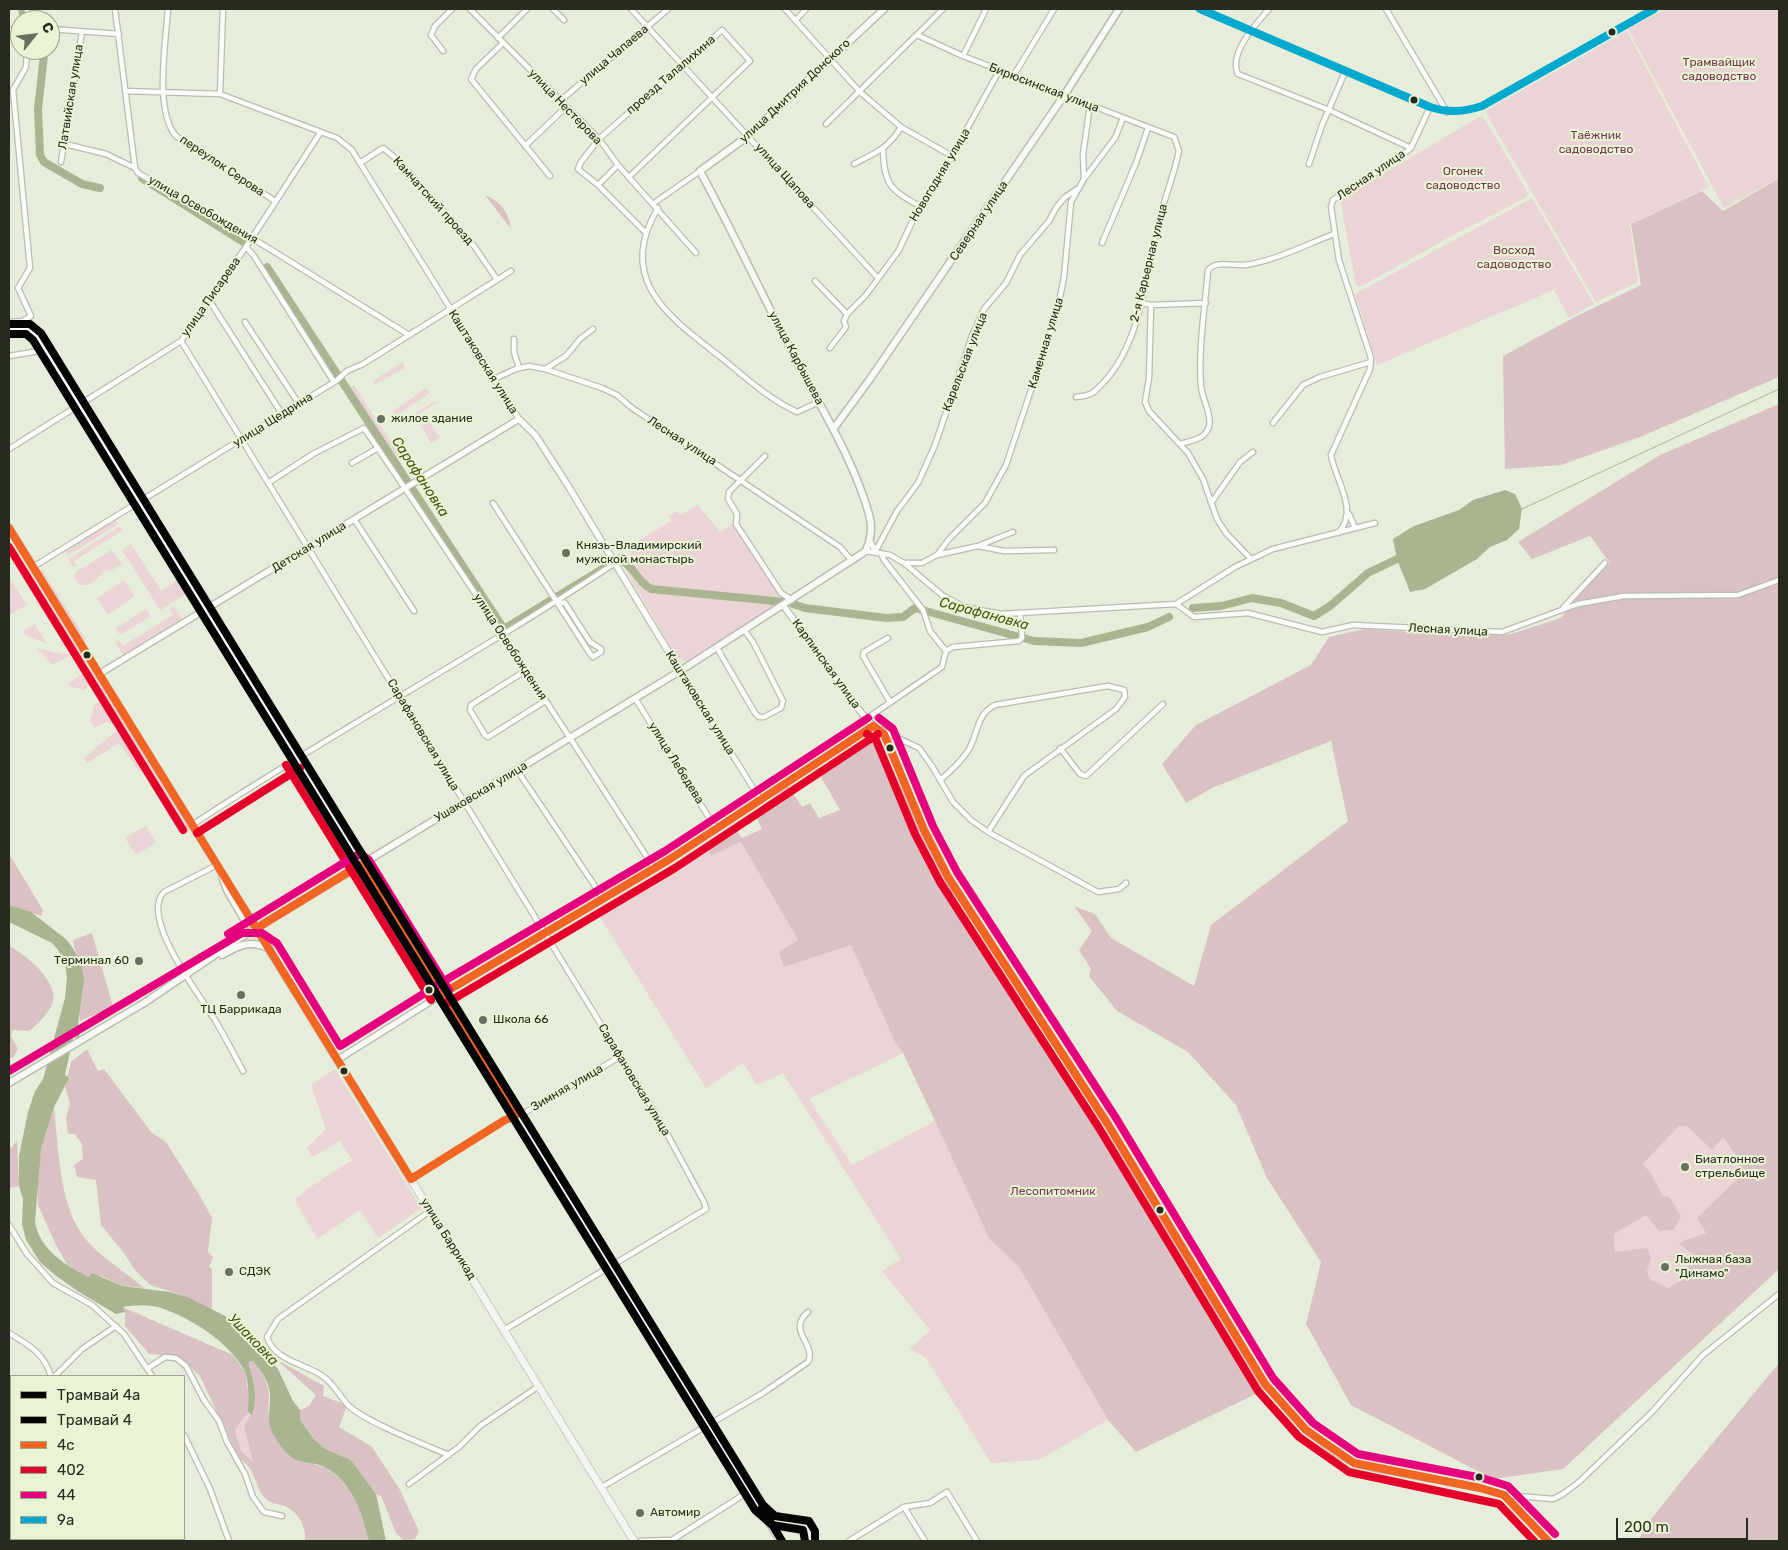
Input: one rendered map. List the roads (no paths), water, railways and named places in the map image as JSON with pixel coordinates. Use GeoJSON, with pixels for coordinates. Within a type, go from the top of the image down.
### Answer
{"type":"FeatureCollection","features":[{"type":"Feature","properties":{"kind":"main road","name":"улица Дмитрия Донского"},"geometry":{"type":"LineString","coordinates":[[700,171],[748,136],[884,9]]}},
{"type":"Feature","properties":{"kind":"main road","name":"Северная улица"},"geometry":{"type":"LineString","coordinates":[[834,428],[1066,94],[1119,9]]}},
{"type":"Feature","properties":{"kind":"main road","name":"улица Карбышева"},"geometry":{"type":"LineString","coordinates":[[700,171],[791,352],[834,428],[870,515],[871,541],[866,551]]}},
{"type":"Feature","properties":{"kind":"main road","name":"улица Баррикад"},"geometry":{"type":"LineString","coordinates":[[9,528],[634,1541]]}},
{"type":"Feature","properties":{"kind":"main road","name":"Ушаковская улица"},"geometry":{"type":"LineString","coordinates":[[9,1083],[186,976],[240,938],[680,671],[866,551]]}},
{"type":"Feature","properties":{"kind":"main road"},"geometry":{"type":"LineString","coordinates":[[218,865],[227,890],[246,921],[240,938]]}},
{"type":"Feature","properties":{"kind":"main road"},"geometry":{"type":"LineString","coordinates":[[186,976],[242,943],[259,944],[270,950]]}},
{"type":"Feature","properties":{"kind":"street","name":"улица Освобождения"},"geometry":{"type":"LineString","coordinates":[[115,9],[125,91],[138,172],[252,238],[409,335]]}},
{"type":"Feature","properties":{"kind":"street","name":"переулок Серова"},"geometry":{"type":"LineString","coordinates":[[168,9],[163,93],[170,129],[176,136],[275,201]]}},
{"type":"Feature","properties":{"kind":"street"},"geometry":{"type":"LineString","coordinates":[[220,94],[223,9]]}},
{"type":"Feature","properties":{"kind":"street"},"geometry":{"type":"LineString","coordinates":[[443,51],[431,35],[435,26],[452,9]]}},
{"type":"Feature","properties":{"kind":"street","name":"улица Нестерова"},"geometry":{"type":"LineString","coordinates":[[470,9],[599,139],[618,164],[654,203],[696,254]]}},
{"type":"Feature","properties":{"kind":"street"},"geometry":{"type":"LineString","coordinates":[[498,38],[527,9]]}},
{"type":"Feature","properties":{"kind":"street"},"geometry":{"type":"LineString","coordinates":[[553,9],[564,20]]}},
{"type":"Feature","properties":{"kind":"street","name":"улица Щапова"},"geometry":{"type":"LineString","coordinates":[[631,9],[877,277]]}},
{"type":"Feature","properties":{"kind":"street","name":"улица Чапаева"},"geometry":{"type":"LineString","coordinates":[[560,101],[668,9]]}},
{"type":"Feature","properties":{"kind":"street"},"geometry":{"type":"LineString","coordinates":[[785,9],[860,92],[901,127],[952,156]]}},
{"type":"Feature","properties":{"kind":"street"},"geometry":{"type":"LineString","coordinates":[[796,20],[806,9]]}},
{"type":"Feature","properties":{"kind":"street"},"geometry":{"type":"LineString","coordinates":[[826,124],[943,9]]}},
{"type":"Feature","properties":{"kind":"street"},"geometry":{"type":"LineString","coordinates":[[963,56],[986,9]]}},
{"type":"Feature","properties":{"kind":"street"},"geometry":{"type":"LineString","coordinates":[[1014,75],[1054,9]]}},
{"type":"Feature","properties":{"kind":"street"},"geometry":{"type":"LineString","coordinates":[[1200,9],[1345,72],[1430,107],[1447,112],[1466,111],[1482,106],[1654,9]]}},
{"type":"Feature","properties":{"kind":"street"},"geometry":{"type":"LineString","coordinates":[[1269,9],[1244,40],[1236,63],[1238,74],[1329,110],[1411,148]]}},
{"type":"Feature","properties":{"kind":"street"},"geometry":{"type":"LineString","coordinates":[[1386,9],[1447,112]]}},
{"type":"Feature","properties":{"kind":"street"},"geometry":{"type":"LineString","coordinates":[[60,30],[119,34]]}},
{"type":"Feature","properties":{"kind":"street","name":"проезд Талалихина"},"geometry":{"type":"LineString","coordinates":[[598,185],[578,169],[581,162],[599,139],[722,30],[750,60],[630,176]]}},
{"type":"Feature","properties":{"kind":"street","name":"Латвийская улица"},"geometry":{"type":"LineString","coordinates":[[61,162],[82,32]]}},
{"type":"Feature","properties":{"kind":"street","name":"Бирюсинская улица"},"geometry":{"type":"LineString","coordinates":[[917,35],[999,71],[1066,94],[1174,137]]}},
{"type":"Feature","properties":{"kind":"street"},"geometry":{"type":"LineString","coordinates":[[503,43],[473,72],[471,79],[550,176]]}},
{"type":"Feature","properties":{"kind":"street"},"geometry":{"type":"LineString","coordinates":[[9,322],[23,321],[32,316],[18,288],[30,268],[11,90],[26,67],[26,60]]}},
{"type":"Feature","properties":{"kind":"street","name":"Новогодняя улица"},"geometry":{"type":"LineString","coordinates":[[847,314],[866,295],[877,277],[899,250],[921,207],[952,156],[999,71]]}},
{"type":"Feature","properties":{"kind":"street"},"geometry":{"type":"LineString","coordinates":[[1309,164],[1317,136],[1345,72]]}},
{"type":"Feature","properties":{"kind":"street","name":"Каштаковская улица"},"geometry":{"type":"LineString","coordinates":[[125,91],[220,94],[345,143],[360,163],[519,419],[536,436],[760,799]]}},
{"type":"Feature","properties":{"kind":"street"},"geometry":{"type":"LineString","coordinates":[[1084,179],[1083,154],[1090,105]]}},
{"type":"Feature","properties":{"kind":"street"},"geometry":{"type":"LineString","coordinates":[[525,146],[566,107]]}},
{"type":"Feature","properties":{"kind":"street","name":"Лесная улица"},"geometry":{"type":"LineString","coordinates":[[1371,362],[1339,260],[1331,207],[1333,200],[1398,159],[1411,148],[1430,107]]}},
{"type":"Feature","properties":{"kind":"street","name":"Каменная улица"},"geometry":{"type":"LineString","coordinates":[[937,555],[949,539],[985,503],[1010,456],[1057,312],[1064,278],[1071,202],[1084,179],[1115,138],[1123,118]]}},
{"type":"Feature","properties":{"kind":"street"},"geometry":{"type":"LineString","coordinates":[[854,164],[883,149],[893,141],[901,127]]}},
{"type":"Feature","properties":{"kind":"street"},"geometry":{"type":"LineString","coordinates":[[1102,243],[1136,163],[1148,128]]}},
{"type":"Feature","properties":{"kind":"street","name":"улица Писарева"},"geometry":{"type":"LineString","coordinates":[[9,449],[76,404],[181,341],[246,247],[320,133]]}},
{"type":"Feature","properties":{"kind":"street","name":"2-я Карьерная улица"},"geometry":{"type":"LineString","coordinates":[[1076,398],[1090,394],[1098,389],[1110,375],[1126,349],[1142,303],[1159,220],[1179,151],[1174,137]]}},
{"type":"Feature","properties":{"kind":"street"},"geometry":{"type":"LineString","coordinates":[[65,144],[106,154],[136,168]]}},
{"type":"Feature","properties":{"kind":"street","name":"Камчатский проезд"},"geometry":{"type":"LineString","coordinates":[[360,163],[384,148],[398,160],[474,246],[496,278]]}},
{"type":"Feature","properties":{"kind":"street"},"geometry":{"type":"LineString","coordinates":[[883,149],[887,179],[896,193],[921,207]]}},
{"type":"Feature","properties":{"kind":"street"},"geometry":{"type":"LineString","coordinates":[[618,164],[598,185],[645,232],[658,208]]}},
{"type":"Feature","properties":{"kind":"street","name":"улица Дмитрия Донского"},"geometry":{"type":"LineString","coordinates":[[654,203],[700,171]]}},
{"type":"Feature","properties":{"kind":"street","name":"Карельская улица"},"geometry":{"type":"LineString","coordinates":[[875,552],[897,511],[918,484],[934,445],[972,336],[984,309],[1006,283],[1020,255],[1049,221],[1056,208],[1064,198],[1078,189]]}},
{"type":"Feature","properties":{"kind":"street","name":"улица Карбышева"},"geometry":{"type":"LineString","coordinates":[[645,232],[644,275],[665,311],[680,326],[751,383],[797,412],[819,402]]}},
{"type":"Feature","properties":{"kind":"street"},"geometry":{"type":"LineString","coordinates":[[1180,444],[1202,437],[1208,430],[1210,423],[1201,379],[1208,270],[1212,266],[1245,265],[1267,260],[1334,234]]}},
{"type":"Feature","properties":{"kind":"street","name":"улица Освобождения"},"geometry":{"type":"LineString","coordinates":[[246,247],[254,256],[335,381]]}},
{"type":"Feature","properties":{"kind":"street","name":"улица Щедрина"},"geometry":{"type":"LineString","coordinates":[[33,567],[299,404],[342,377],[347,370],[363,364],[496,278],[511,271]]}},
{"type":"Feature","properties":{"kind":"street"},"geometry":{"type":"LineString","coordinates":[[815,281],[847,314],[844,321],[846,328],[830,348]]}},
{"type":"Feature","properties":{"kind":"street"},"geometry":{"type":"LineString","coordinates":[[209,300],[282,414]]}},
{"type":"Feature","properties":{"kind":"street"},"geometry":{"type":"LineString","coordinates":[[1142,303],[1151,305],[1206,303]]}},
{"type":"Feature","properties":{"kind":"street","name":"2-я Карьерная улица"},"geometry":{"type":"LineString","coordinates":[[1151,305],[1149,378],[1145,402],[1149,411],[1180,444],[1202,479],[1217,519],[1226,533],[1251,559]]}},
{"type":"Feature","properties":{"kind":"street"},"geometry":{"type":"LineString","coordinates":[[245,322],[299,404]]}},
{"type":"Feature","properties":{"kind":"street"},"geometry":{"type":"LineString","coordinates":[[9,329],[31,330],[45,350],[137,504],[360,866],[706,1426],[780,1541]]}},
{"type":"Feature","properties":{"kind":"street"},"geometry":{"type":"LineString","coordinates":[[545,369],[566,356],[592,329]]}},
{"type":"Feature","properties":{"kind":"street"},"geometry":{"type":"LineString","coordinates":[[514,339],[514,352],[520,368]]}},
{"type":"Feature","properties":{"kind":"street","name":"Сарафановская улица"},"geometry":{"type":"LineString","coordinates":[[181,341],[309,547],[544,934],[621,1056],[659,1119],[704,1202],[706,1209],[608,1267]]}},
{"type":"Feature","properties":{"kind":"street"},"geometry":{"type":"LineString","coordinates":[[9,356],[45,350]]}},
{"type":"Feature","properties":{"kind":"street"},"geometry":{"type":"LineString","coordinates":[[1273,423],[1303,385],[1320,377],[1371,362]]}},
{"type":"Feature","properties":{"kind":"street"},"geometry":{"type":"LineString","coordinates":[[1355,528],[1348,513],[1331,455],[1356,401],[1371,362]]}},
{"type":"Feature","properties":{"kind":"street","name":"Лесная улица"},"geometry":{"type":"LineString","coordinates":[[494,379],[520,368],[545,369],[617,395],[632,408],[840,547],[853,561]]}},
{"type":"Feature","properties":{"kind":"street","name":"Детская улица"},"geometry":{"type":"LineString","coordinates":[[99,674],[519,419]]}},
{"type":"Feature","properties":{"kind":"street","name":"улица Освобождения"},"geometry":{"type":"LineString","coordinates":[[268,482],[313,454],[364,428],[504,634],[525,671],[654,868]]}},
{"type":"Feature","properties":{"kind":"street"},"geometry":{"type":"LineString","coordinates":[[352,463],[378,448]]}},
{"type":"Feature","properties":{"kind":"street"},"geometry":{"type":"LineString","coordinates":[[1211,503],[1240,462],[1253,452]]}},
{"type":"Feature","properties":{"kind":"street"},"geometry":{"type":"LineString","coordinates":[[765,456],[756,468],[729,492],[728,499],[737,514],[736,524],[781,593],[792,600]]}},
{"type":"Feature","properties":{"kind":"street"},"geometry":{"type":"LineString","coordinates":[[492,503],[556,602],[589,652],[593,657],[599,655],[602,652],[590,642],[565,603],[556,602]]}},
{"type":"Feature","properties":{"kind":"street"},"geometry":{"type":"LineString","coordinates":[[1338,533],[1347,521],[1348,513]]}},
{"type":"Feature","properties":{"kind":"street"},"geometry":{"type":"LineString","coordinates":[[354,519],[414,611]]}},
{"type":"Feature","properties":{"kind":"street"},"geometry":{"type":"LineString","coordinates":[[866,551],[881,553],[904,563],[942,595],[964,607],[1001,614],[1020,613],[1176,604],[1196,590],[1251,559],[1273,549],[1375,523]]}},
{"type":"Feature","properties":{"kind":"street"},"geometry":{"type":"LineString","coordinates":[[904,563],[922,563],[937,555],[978,546],[1013,532]]}},
{"type":"Feature","properties":{"kind":"street"},"geometry":{"type":"LineString","coordinates":[[871,541],[875,552]]}},
{"type":"Feature","properties":{"kind":"street"},"geometry":{"type":"LineString","coordinates":[[978,546],[1004,551],[1054,550]]}},
{"type":"Feature","properties":{"kind":"street"},"geometry":{"type":"LineString","coordinates":[[881,553],[884,560],[923,610],[930,631],[946,651]]}},
{"type":"Feature","properties":{"kind":"street"},"geometry":{"type":"LineString","coordinates":[[192,824],[556,602],[615,563]]}},
{"type":"Feature","properties":{"kind":"street"},"geometry":{"type":"LineString","coordinates":[[1562,610],[1605,563]]}},
{"type":"Feature","properties":{"kind":"street","name":"Лесная улица"},"geometry":{"type":"LineString","coordinates":[[1176,604],[1194,617],[1248,613],[1322,632],[1354,625],[1502,632],[1578,604],[1624,596],[1738,595],[1779,580]]}},
{"type":"Feature","properties":{"kind":"street","name":"Карпинская улица"},"geometry":{"type":"LineString","coordinates":[[783,605],[866,719],[873,726],[880,729]]}},
{"type":"Feature","properties":{"kind":"street"},"geometry":{"type":"LineString","coordinates":[[866,719],[942,667],[946,651],[953,647],[1016,643],[1022,637],[1020,613]]}},
{"type":"Feature","properties":{"kind":"street"},"geometry":{"type":"LineString","coordinates":[[717,648],[759,717],[764,717],[780,708],[783,701],[753,642],[744,630]]}},
{"type":"Feature","properties":{"kind":"street"},"geometry":{"type":"LineString","coordinates":[[888,638],[864,652],[863,656],[890,702]]}},
{"type":"Feature","properties":{"kind":"street"},"geometry":{"type":"LineString","coordinates":[[525,671],[471,706],[470,710],[485,735],[488,737],[545,701]]}},
{"type":"Feature","properties":{"kind":"street"},"geometry":{"type":"LineString","coordinates":[[940,780],[956,767],[968,750],[982,714],[988,708],[995,705],[1108,686],[1124,690],[1126,697],[1116,709],[1024,776],[988,832]]}},
{"type":"Feature","properties":{"kind":"street","name":"улица Лебедева"},"geometry":{"type":"LineString","coordinates":[[635,698],[716,829]]}},
{"type":"Feature","properties":{"kind":"street"},"geometry":{"type":"LineString","coordinates":[[1060,748],[1080,774],[1086,776],[1164,704]]}},
{"type":"Feature","properties":{"kind":"street"},"geometry":{"type":"LineString","coordinates":[[338,1060],[440,995],[654,868],[873,726]]}},
{"type":"Feature","properties":{"kind":"street"},"geometry":{"type":"LineString","coordinates":[[880,729],[919,748],[953,802],[971,820],[988,832],[1098,892],[1119,889],[1126,883]]}},
{"type":"Feature","properties":{"kind":"street"},"geometry":{"type":"LineString","coordinates":[[880,729],[924,830],[948,877],[1107,1123],[1265,1384],[1306,1430],[1321,1443],[1354,1462],[1480,1488],[1504,1495],[1553,1499],[1579,1482],[1652,1412],[1703,1355],[1779,1294]]}},
{"type":"Feature","properties":{"kind":"street"},"geometry":{"type":"LineString","coordinates":[[517,770],[603,898]]}},
{"type":"Feature","properties":{"kind":"street"},"geometry":{"type":"LineString","coordinates":[[218,865],[169,888],[158,899],[157,906],[163,932],[186,976],[219,1026],[243,1071]]}},
{"type":"Feature","properties":{"kind":"street","name":"Зимняя улица"},"geometry":{"type":"LineString","coordinates":[[411,1179],[505,1120],[524,1113],[621,1056]]}},
{"type":"Feature","properties":{"kind":"street"},"geometry":{"type":"LineString","coordinates":[[430,1211],[278,1319],[267,1337],[270,1346],[286,1358],[322,1375],[338,1390],[350,1406],[371,1419],[449,1455]]}},
{"type":"Feature","properties":{"kind":"street"},"geometry":{"type":"LineString","coordinates":[[9,1225],[26,1254],[53,1283],[92,1305],[116,1326],[152,1375]]}},
{"type":"Feature","properties":{"kind":"street"},"geometry":{"type":"LineString","coordinates":[[504,1330],[608,1267]]}},
{"type":"Feature","properties":{"kind":"street"},"geometry":{"type":"LineString","coordinates":[[602,1487],[706,1426],[808,1362],[810,1354],[800,1327],[800,1321],[808,1312]]}},
{"type":"Feature","properties":{"kind":"street"},"geometry":{"type":"LineString","coordinates":[[54,1375],[82,1349],[116,1326]]}},
{"type":"Feature","properties":{"kind":"street"},"geometry":{"type":"LineString","coordinates":[[9,1333],[34,1348],[47,1363],[53,1375]]}},
{"type":"Feature","properties":{"kind":"street"},"geometry":{"type":"LineString","coordinates":[[148,1368],[165,1357],[176,1358],[186,1366],[204,1400],[220,1421],[227,1442],[245,1474],[253,1497],[264,1512],[282,1516]]}},
{"type":"Feature","properties":{"kind":"street"},"geometry":{"type":"LineString","coordinates":[[409,1484],[449,1455],[480,1426],[539,1386]]}},
{"type":"Feature","properties":{"kind":"street"},"geometry":{"type":"LineString","coordinates":[[185,1437],[210,1489],[229,1541]]}},
{"type":"Feature","properties":{"kind":"street"},"geometry":{"type":"LineString","coordinates":[[641,1541],[672,1540],[748,1492]]}},
{"type":"Feature","properties":{"kind":"street"},"geometry":{"type":"LineString","coordinates":[[849,1541],[904,1507],[930,1502],[947,1492],[978,1541]]}},
{"type":"Feature","properties":{"kind":"street"},"geometry":{"type":"LineString","coordinates":[[1504,1495],[1548,1541]]}},
{"type":"Feature","properties":{"kind":"street"},"geometry":{"type":"LineString","coordinates":[[904,1507],[924,1541]]}},
{"type":"Feature","properties":{"kind":"waterway","name":"Сарафановка"},"geometry":{"type":"LineString","coordinates":[[43,60],[38,109],[40,155],[44,162],[82,184],[100,188]]}},
{"type":"Feature","properties":{"kind":"waterway","name":"Сарафановка"},"geometry":{"type":"LineString","coordinates":[[142,178],[245,243]]}},
{"type":"Feature","properties":{"kind":"waterway","name":"Сарафановка"},"geometry":{"type":"LineString","coordinates":[[267,267],[504,629],[553,599]]}},
{"type":"Feature","properties":{"kind":"waterway"},"geometry":{"type":"LineString","coordinates":[[1522,509],[1779,389]]}},
{"type":"Feature","properties":{"kind":"waterway","name":"Сарафановка"},"geometry":{"type":"LineString","coordinates":[[555,598],[619,559],[624,561],[642,582],[651,589],[785,602]]}},
{"type":"Feature","properties":{"kind":"waterway","name":"Сарафановка"},"geometry":{"type":"LineString","coordinates":[[1193,608],[1221,606],[1252,598],[1281,603],[1314,616],[1330,606],[1368,573],[1397,559]]}},
{"type":"Feature","properties":{"kind":"waterway","name":"Сарафановка"},"geometry":{"type":"LineString","coordinates":[[793,604],[805,608],[886,618],[903,617],[915,608],[1034,641],[1081,643],[1148,627],[1169,617]]}},
{"type":"Feature","properties":{"kind":"waterway"},"geometry":{"type":"LineString","coordinates":[[562,605],[592,648]]}},
{"type":"Feature","properties":{"kind":"tram line","name":"4a"},"geometry":{"type":"LineString","coordinates":[[9,324],[30,324],[41,333],[763,1505],[775,1516],[809,1521],[815,1531],[815,1541]]}},
{"type":"Feature","properties":{"kind":"tram line","name":"4"},"geometry":{"type":"LineString","coordinates":[[9,334],[26,334],[33,340],[755,1510],[772,1525],[803,1530],[805,1541]]}},
{"type":"Feature","properties":{"kind":"tram line"},"geometry":{"type":"LineString","coordinates":[[747,1479],[773,1511],[789,1516]]}},
{"type":"Feature","properties":{"kind":"tram line","name":"4a"},"geometry":{"type":"LineString","coordinates":[[762,1508],[782,1541]]}},
{"type":"Feature","properties":{"kind":"tram line"},"geometry":{"type":"LineString","coordinates":[[766,1509],[786,1541]]}},
{"type":"Feature","properties":{"kind":"place","name":"жилое здание"},"geometry":{"type":"Point","coordinates":[381,419]}},
{"type":"Feature","properties":{"kind":"place","name":"Князь-Владимирский мужской монастырь"},"geometry":{"type":"Point","coordinates":[566,553]}},
{"type":"Feature","properties":{"kind":"place","name":"Терминал 60"},"geometry":{"type":"Point","coordinates":[139,961]}},
{"type":"Feature","properties":{"kind":"place","name":"ТЦ Баррикада"},"geometry":{"type":"Point","coordinates":[241,995]}},
{"type":"Feature","properties":{"kind":"place","name":"Школа 66"},"geometry":{"type":"Point","coordinates":[483,1020]}},
{"type":"Feature","properties":{"kind":"place","name":"Биатлонное стрельбище"},"geometry":{"type":"Point","coordinates":[1685,1167]}},
{"type":"Feature","properties":{"kind":"place","name":"Лыжная база \"Динамо\""},"geometry":{"type":"Point","coordinates":[1665,1267]}},
{"type":"Feature","properties":{"kind":"place","name":"СДЭК"},"geometry":{"type":"Point","coordinates":[229,1272]}},
{"type":"Feature","properties":{"kind":"place","name":"Автомир"},"geometry":{"type":"Point","coordinates":[640,1513]}},
{"type":"Feature","properties":{"kind":"park label","name":"Трамвайщик садоводство"},"geometry":{"type":"Point","coordinates":[1719,70]}},
{"type":"Feature","properties":{"kind":"park label","name":"Таёжник садоводство"},"geometry":{"type":"Point","coordinates":[1596,143]}},
{"type":"Feature","properties":{"kind":"park label","name":"Огонек садоводство"},"geometry":{"type":"Point","coordinates":[1463,179]}},
{"type":"Feature","properties":{"kind":"park label","name":"Восход садоводство"},"geometry":{"type":"Point","coordinates":[1514,258]}},
{"type":"Feature","properties":{"kind":"park label","name":"Лесопитомник"},"geometry":{"type":"Point","coordinates":[1053,1192]}},
{"type":"Feature","properties":{"kind":"water label","name":"Ушаковка"},"geometry":{"type":"Point","coordinates":[253,1340]}}]}
